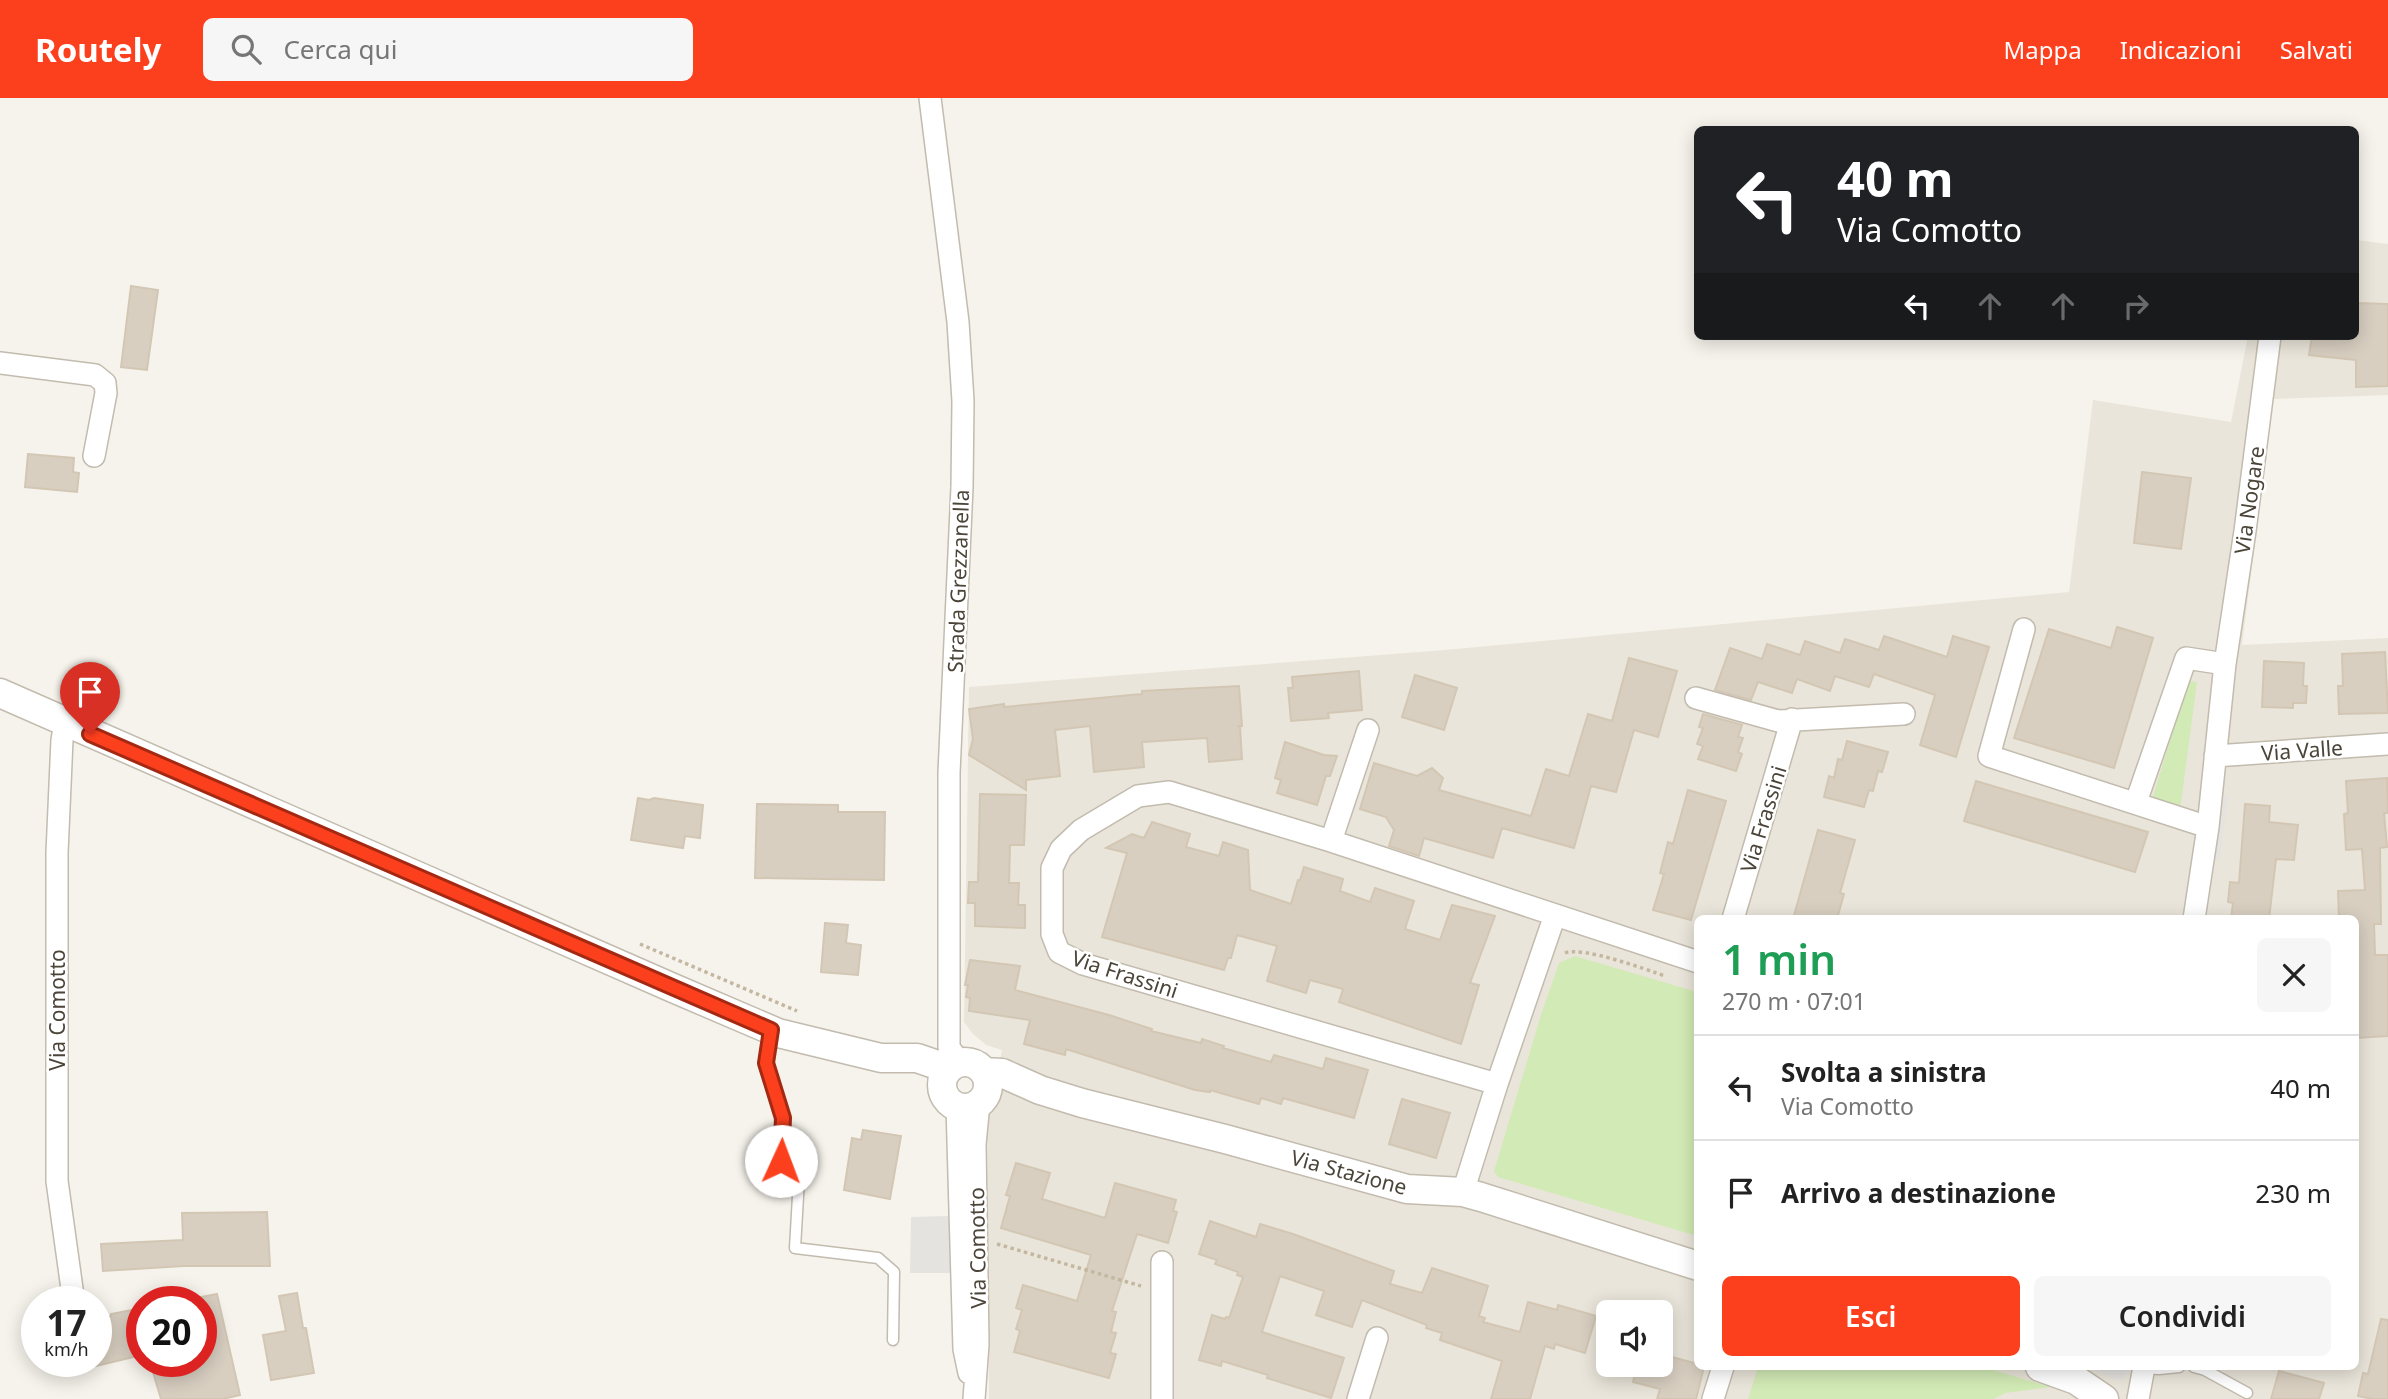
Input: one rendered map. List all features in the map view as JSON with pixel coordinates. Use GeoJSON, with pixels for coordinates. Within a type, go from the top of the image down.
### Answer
{"type":"FeatureCollection","features":[{"type":"Feature","properties":{"kind":"street","name":"Strada Grezzanella"},"geometry":{"type":"LineString","coordinates":[[930,98],[958,322],[963,401],[962,487],[949,773],[949,1048],[966,1085]]}},
{"type":"Feature","properties":{"kind":"street","name":"Via Nogare"},"geometry":{"type":"LineString","coordinates":[[2195,915],[2208,827],[2225,664],[2269,340]]}},
{"type":"Feature","properties":{"kind":"street"},"geometry":{"type":"LineString","coordinates":[[0,363],[95,375],[105,383],[106,393],[94,456]]}},
{"type":"Feature","properties":{"kind":"street"},"geometry":{"type":"LineString","coordinates":[[2024,629],[1989,756],[2208,827]]}},
{"type":"Feature","properties":{"kind":"street"},"geometry":{"type":"LineString","coordinates":[[2136,802],[2186,658],[2225,664]]}},
{"type":"Feature","properties":{"kind":"street"},"geometry":{"type":"LineString","coordinates":[[0,694],[771,1030],[881,1058],[912,1076],[966,1085]]}},
{"type":"Feature","properties":{"kind":"street"},"geometry":{"type":"LineString","coordinates":[[1696,698],[1778,720],[1904,714]]}},
{"type":"Feature","properties":{"kind":"street","name":"Via Frassini"},"geometry":{"type":"LineString","coordinates":[[1734,915],[1792,719]]}},
{"type":"Feature","properties":{"kind":"street","name":"Via Comotto"},"geometry":{"type":"LineString","coordinates":[[65,723],[57,853],[57,1181],[72,1286]]}},
{"type":"Feature","properties":{"kind":"street"},"geometry":{"type":"LineString","coordinates":[[1331,842],[1368,730]]}},
{"type":"Feature","properties":{"kind":"street","name":"Via Valle"},"geometry":{"type":"LineString","coordinates":[[2216,755],[2388,744]]}},
{"type":"Feature","properties":{"kind":"street","name":"Via Frassini"},"geometry":{"type":"LineString","coordinates":[[1497,1084],[1083,964],[1059,952],[1052,934],[1052,868],[1061,849],[1081,831],[1138,796],[1169,792],[1694,961]]}},
{"type":"Feature","properties":{"kind":"street"},"geometry":{"type":"LineString","coordinates":[[1462,1192],[1555,915]]}},
{"type":"Feature","properties":{"kind":"street","name":"Via Stazione"},"geometry":{"type":"LineString","coordinates":[[966,1085],[999,1094],[1040,1090],[1407,1189],[1462,1192],[1694,1265]]}},
{"type":"Feature","properties":{"kind":"street","name":"Via Comotto"},"geometry":{"type":"LineString","coordinates":[[966,1085],[964,1349],[974,1396]]}},
{"type":"Feature","properties":{"kind":"street"},"geometry":{"type":"LineString","coordinates":[[1162,1262],[1163,1399]]}},
{"type":"Feature","properties":{"kind":"street"},"geometry":{"type":"LineString","coordinates":[[1358,1399],[1377,1338]]}},
{"type":"Feature","properties":{"kind":"street"},"geometry":{"type":"LineString","coordinates":[[1713,1399],[1722,1370]]}},
{"type":"Feature","properties":{"kind":"street"},"geometry":{"type":"LineString","coordinates":[[2049,1370],[2077,1380],[2104,1399]]}},
{"type":"Feature","properties":{"kind":"street"},"geometry":{"type":"LineString","coordinates":[[2138,1399],[2143,1370]]}},
{"type":"Feature","properties":{"kind":"lane"},"geometry":{"type":"LineString","coordinates":[[771,1030],[766,1063],[783,1118],[781,1161],[799,1180],[795,1248],[878,1258],[894,1272],[893,1340]]}},
{"type":"Feature","properties":{"kind":"lane"},"geometry":{"type":"LineString","coordinates":[[2206,1370],[2247,1393]]}},
{"type":"Feature","properties":{"kind":"path"},"geometry":{"type":"LineString","coordinates":[[1559,956],[1573,950],[1674,978]]}},
{"type":"Feature","properties":{"kind":"path"},"geometry":{"type":"LineString","coordinates":[[985,1241],[1162,1292]]}},
{"type":"Feature","properties":{"kind":"shaded area"},"geometry":{"type":"Polygon","coordinates":[[[2359,240],[2388,244],[2388,395],[2273,399],[2242,645],[2388,638],[2388,1399],[989,1399],[987,1128],[1002,1050],[986,1045],[964,1022],[969,687],[1445,650],[2069,592],[2093,400],[2231,422],[2247,340],[2359,340],[2359,240]]]}},
{"type":"Feature","properties":{"kind":"shaded area"},"geometry":{"type":"Polygon","coordinates":[[[2223,796],[2228,796],[2220,860],[2214,859],[2223,796]]]}},
{"type":"Feature","properties":{"kind":"shaded area"},"geometry":{"type":"Polygon","coordinates":[[[949,1216],[950,1273],[910,1273],[911,1217],[949,1216]]]}},
{"type":"Feature","properties":{"kind":"shaded area"},"geometry":{"type":"Polygon","coordinates":[[[2095,1370],[2128,1370],[2123,1379],[2117,1380],[2095,1370]]]}},
{"type":"Feature","properties":{"kind":"green space"},"geometry":{"type":"Polygon","coordinates":[[[2188,681],[2197,682],[2180,810],[2152,800],[2188,681]]]}},
{"type":"Feature","properties":{"kind":"green space"},"geometry":{"type":"Polygon","coordinates":[[[1575,956],[1694,991],[1694,1235],[1498,1177],[1494,1171],[1559,963],[1575,956]]]}},
{"type":"Feature","properties":{"kind":"green space"},"geometry":{"type":"Polygon","coordinates":[[[1757,1370],[1993,1370],[2051,1387],[2005,1393],[1994,1399],[1748,1399],[1757,1370]]]}},
{"type":"Feature","properties":{"kind":"building"},"geometry":{"type":"Polygon","coordinates":[[[131,286],[158,290],[147,370],[121,367],[131,286]]]}},
{"type":"Feature","properties":{"kind":"building"},"geometry":{"type":"Polygon","coordinates":[[[2359,303],[2388,304],[2388,386],[2356,387],[2356,360],[2309,355],[2311,340],[2359,340],[2359,303]]]}},
{"type":"Feature","properties":{"kind":"building"},"geometry":{"type":"Polygon","coordinates":[[[28,454],[74,458],[73,472],[79,473],[77,492],[25,487],[28,454]]]}},
{"type":"Feature","properties":{"kind":"building"},"geometry":{"type":"Polygon","coordinates":[[[2142,472],[2191,478],[2181,549],[2134,543],[2142,472]]]}},
{"type":"Feature","properties":{"kind":"building"},"geometry":{"type":"Polygon","coordinates":[[[2117,627],[2153,638],[2114,768],[2014,738],[2049,629],[2111,648],[2117,627]]]}},
{"type":"Feature","properties":{"kind":"building"},"geometry":{"type":"Polygon","coordinates":[[[1884,636],[1947,657],[1953,636],[1989,647],[1956,757],[1920,745],[1935,695],[1874,674],[1869,687],[1835,676],[1830,691],[1797,679],[1792,693],[1758,682],[1751,700],[1715,690],[1730,648],[1762,659],[1767,644],[1800,655],[1805,641],[1840,653],[1845,639],[1879,650],[1884,636]]]}},
{"type":"Feature","properties":{"kind":"building"},"geometry":{"type":"Polygon","coordinates":[[[2385,652],[2388,713],[2339,714],[2338,686],[2343,686],[2342,654],[2385,652]]]}},
{"type":"Feature","properties":{"kind":"building"},"geometry":{"type":"Polygon","coordinates":[[[1629,658],[1677,671],[1658,737],[1634,730],[1616,792],[1591,786],[1574,848],[1502,828],[1493,858],[1424,838],[1419,856],[1389,846],[1394,830],[1386,817],[1360,809],[1374,763],[1417,776],[1432,768],[1443,778],[1439,790],[1531,816],[1546,769],[1569,776],[1588,714],[1612,721],[1629,658]]]}},
{"type":"Feature","properties":{"kind":"building"},"geometry":{"type":"Polygon","coordinates":[[[2264,661],[2304,663],[2303,686],[2307,686],[2306,703],[2293,703],[2293,708],[2262,707],[2264,661]]]}},
{"type":"Feature","properties":{"kind":"building"},"geometry":{"type":"Polygon","coordinates":[[[1359,671],[1362,710],[1328,713],[1329,718],[1291,721],[1288,688],[1293,688],[1292,677],[1359,671]]]}},
{"type":"Feature","properties":{"kind":"building"},"geometry":{"type":"Polygon","coordinates":[[[1415,675],[1457,688],[1444,730],[1402,717],[1415,675]]]}},
{"type":"Feature","properties":{"kind":"building"},"geometry":{"type":"Polygon","coordinates":[[[1239,686],[1242,726],[1238,726],[1242,759],[1209,762],[1207,738],[1142,742],[1144,767],[1094,772],[1090,726],[1055,730],[1060,776],[1026,780],[1026,790],[969,755],[973,739],[969,709],[1142,694],[1142,691],[1239,686]]]}},
{"type":"Feature","properties":{"kind":"building"},"geometry":{"type":"Polygon","coordinates":[[[1703,714],[1742,725],[1738,737],[1743,738],[1738,752],[1742,754],[1736,771],[1698,759],[1703,746],[1697,744],[1703,728],[1699,727],[1703,714]]]}},
{"type":"Feature","properties":{"kind":"building"},"geometry":{"type":"Polygon","coordinates":[[[1847,741],[1888,752],[1882,772],[1878,771],[1873,791],[1869,790],[1864,807],[1824,797],[1829,776],[1834,778],[1838,759],[1842,760],[1847,741]]]}},
{"type":"Feature","properties":{"kind":"building"},"geometry":{"type":"Polygon","coordinates":[[[1285,742],[1324,755],[1337,756],[1330,776],[1326,776],[1317,805],[1277,793],[1281,780],[1275,778],[1285,742]]]}},
{"type":"Feature","properties":{"kind":"building"},"geometry":{"type":"Polygon","coordinates":[[[2387,778],[2388,813],[2384,813],[2387,847],[2380,848],[2381,924],[2374,924],[2375,955],[2388,955],[2388,1036],[2359,1038],[2359,915],[2339,915],[2338,891],[2365,890],[2362,849],[2346,850],[2346,781],[2387,778]]]}},
{"type":"Feature","properties":{"kind":"building"},"geometry":{"type":"Polygon","coordinates":[[[1976,781],[2148,832],[2135,872],[1964,821],[1976,781]]]}},
{"type":"Feature","properties":{"kind":"building"},"geometry":{"type":"Polygon","coordinates":[[[1688,790],[1726,801],[1691,920],[1653,910],[1664,874],[1660,873],[1668,842],[1673,844],[1688,790]]]}},
{"type":"Feature","properties":{"kind":"building"},"geometry":{"type":"Polygon","coordinates":[[[980,794],[1026,795],[1024,845],[1010,845],[1009,883],[1019,883],[1018,905],[1025,905],[1025,928],[975,926],[975,903],[968,903],[969,882],[978,882],[980,794]]]}},
{"type":"Feature","properties":{"kind":"building"},"geometry":{"type":"Polygon","coordinates":[[[638,798],[703,805],[700,838],[685,836],[683,848],[631,840],[638,798]]]}},
{"type":"Feature","properties":{"kind":"building"},"geometry":{"type":"Polygon","coordinates":[[[757,804],[838,805],[838,812],[885,812],[884,880],[755,878],[757,804]]]}},
{"type":"Feature","properties":{"kind":"building"},"geometry":{"type":"Polygon","coordinates":[[[2245,804],[2270,806],[2269,822],[2298,825],[2294,860],[2276,859],[2269,915],[2232,915],[2233,903],[2228,902],[2230,882],[2239,883],[2245,804]]]}},
{"type":"Feature","properties":{"kind":"building"},"geometry":{"type":"Polygon","coordinates":[[[1152,822],[1190,834],[1186,847],[1219,856],[1223,842],[1248,850],[1250,890],[1291,904],[1304,867],[1343,879],[1340,891],[1370,902],[1375,888],[1414,901],[1405,929],[1440,940],[1452,905],[1495,916],[1470,983],[1479,985],[1461,1044],[1339,1002],[1343,989],[1310,980],[1306,993],[1267,981],[1277,946],[1237,935],[1231,958],[1228,958],[1224,970],[1102,937],[1127,853],[1106,848],[1132,834],[1144,838],[1152,822]]]}},
{"type":"Feature","properties":{"kind":"building"},"geometry":{"type":"Polygon","coordinates":[[[1818,830],[1855,840],[1840,893],[1844,894],[1838,915],[1794,915],[1818,830]]]}},
{"type":"Feature","properties":{"kind":"building"},"geometry":{"type":"Polygon","coordinates":[[[825,923],[848,925],[846,943],[861,945],[858,975],[821,972],[825,923]]]}},
{"type":"Feature","properties":{"kind":"building"},"geometry":{"type":"Polygon","coordinates":[[[970,960],[1020,966],[1015,990],[1109,1015],[1152,1029],[1151,1031],[1201,1043],[1202,1039],[1271,1062],[1274,1055],[1323,1069],[1326,1058],[1368,1070],[1354,1118],[1283,1098],[1281,1104],[1261,1098],[1259,1104],[1210,1090],[1195,1090],[1066,1049],[1065,1055],[1024,1044],[1030,1020],[969,1011],[970,998],[966,997],[968,985],[965,985],[970,960]]]}},
{"type":"Feature","properties":{"kind":"building"},"geometry":{"type":"Polygon","coordinates":[[[1402,1099],[1450,1113],[1436,1158],[1389,1144],[1402,1099]]]}},
{"type":"Feature","properties":{"kind":"building"},"geometry":{"type":"Polygon","coordinates":[[[863,1130],[901,1136],[890,1199],[844,1190],[852,1138],[861,1140],[863,1130]]]}},
{"type":"Feature","properties":{"kind":"building"},"geometry":{"type":"Polygon","coordinates":[[[1016,1163],[1050,1173],[1042,1199],[1105,1218],[1115,1183],[1176,1200],[1173,1211],[1177,1212],[1168,1243],[1137,1234],[1112,1311],[1116,1312],[1111,1332],[1116,1333],[1110,1353],[1116,1354],[1109,1378],[1014,1352],[1020,1331],[1016,1329],[1022,1310],[1016,1308],[1023,1285],[1077,1301],[1091,1255],[1001,1228],[1010,1196],[1006,1195],[1016,1163]]]}},
{"type":"Feature","properties":{"kind":"building"},"geometry":{"type":"Polygon","coordinates":[[[267,1212],[270,1266],[184,1266],[103,1271],[101,1244],[183,1240],[182,1213],[267,1212]]]}},
{"type":"Feature","properties":{"kind":"building"},"geometry":{"type":"Polygon","coordinates":[[[1210,1221],[1256,1237],[1260,1224],[1394,1271],[1390,1284],[1422,1293],[1432,1268],[1488,1286],[1479,1316],[1485,1318],[1483,1322],[1520,1332],[1528,1302],[1557,1310],[1558,1305],[1596,1316],[1585,1353],[1555,1344],[1554,1349],[1545,1346],[1530,1399],[1491,1399],[1502,1361],[1440,1340],[1442,1333],[1426,1328],[1427,1325],[1362,1300],[1352,1327],[1316,1315],[1324,1291],[1280,1276],[1262,1332],[1344,1358],[1331,1398],[1222,1361],[1221,1366],[1199,1360],[1212,1315],[1229,1318],[1243,1277],[1237,1275],[1238,1272],[1215,1264],[1217,1260],[1199,1254],[1210,1221]]]}},
{"type":"Feature","properties":{"kind":"building"},"geometry":{"type":"Polygon","coordinates":[[[297,1293],[314,1373],[271,1380],[263,1335],[286,1331],[279,1296],[297,1293]]]}},
{"type":"Feature","properties":{"kind":"building"},"geometry":{"type":"Polygon","coordinates":[[[217,1294],[240,1395],[223,1399],[161,1399],[154,1377],[217,1377],[217,1294]]]}},
{"type":"Feature","properties":{"kind":"building"},"geometry":{"type":"Polygon","coordinates":[[[126,1311],[126,1359],[112,1362],[112,1314],[126,1311]]]}},
{"type":"Feature","properties":{"kind":"building"},"geometry":{"type":"Polygon","coordinates":[[[2381,1319],[2388,1320],[2388,1399],[2373,1399],[2358,1396],[2363,1373],[2368,1374],[2381,1319]]]}},
{"type":"Feature","properties":{"kind":"building"},"geometry":{"type":"Polygon","coordinates":[[[1673,1357],[1694,1363],[1694,1370],[1703,1370],[1696,1399],[1657,1399],[1660,1389],[1633,1382],[1634,1377],[1673,1377],[1673,1357]]]}},
{"type":"Feature","properties":{"kind":"building"},"geometry":{"type":"Polygon","coordinates":[[[2279,1371],[2324,1383],[2319,1399],[2271,1399],[2279,1371]]]}},
{"type":"Feature","properties":{"kind":"route"},"geometry":{"type":"LineString","coordinates":[[90,734],[771,1030],[766,1063],[783,1118],[781,1161]]}}]}
